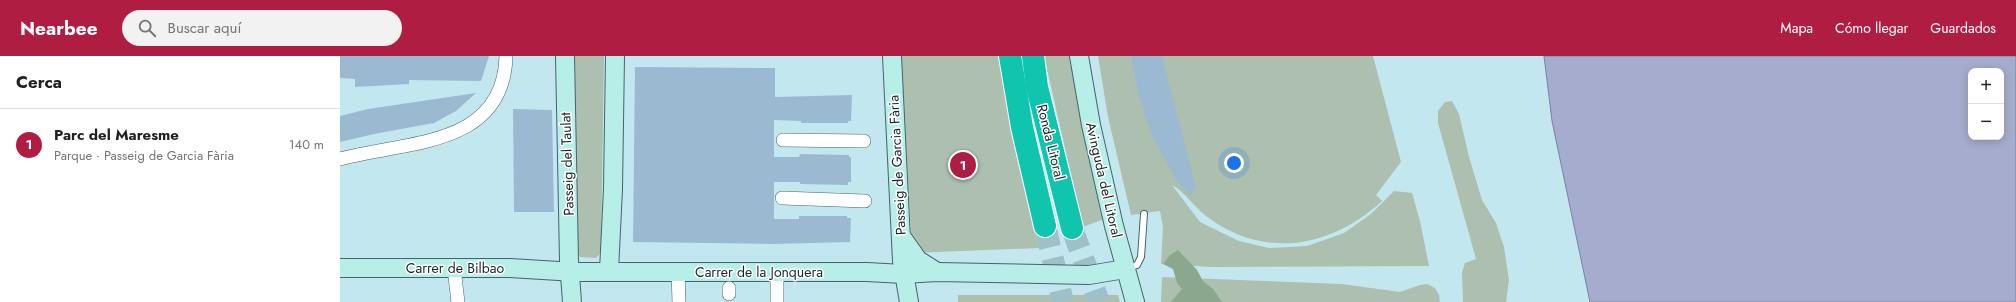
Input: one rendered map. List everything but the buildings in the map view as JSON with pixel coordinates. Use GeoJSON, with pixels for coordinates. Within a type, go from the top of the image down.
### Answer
{"type":"FeatureCollection","features":[{"type":"Feature","properties":{"kind":"highway","name":"Ronda Litoral"},"geometry":{"type":"LineString","coordinates":[[1010,56],[1022,127],[1045,226]]}},
{"type":"Feature","properties":{"kind":"highway","name":"Ronda Litoral"},"geometry":{"type":"LineString","coordinates":[[1033,56],[1037,87],[1072,228]]}},
{"type":"Feature","properties":{"kind":"main road","name":"Passeig del Taulat"},"geometry":{"type":"LineString","coordinates":[[565,56],[572,302]]}},
{"type":"Feature","properties":{"kind":"main road"},"geometry":{"type":"LineString","coordinates":[[609,271],[613,189],[615,56]]}},
{"type":"Feature","properties":{"kind":"main road","name":"Passeig de Garcia Fària"},"geometry":{"type":"LineString","coordinates":[[892,56],[903,274],[909,302]]}},
{"type":"Feature","properties":{"kind":"main road","name":"Avinguda del Litoral"},"geometry":{"type":"LineString","coordinates":[[1079,56],[1092,125],[1125,269],[1135,302]]}},
{"type":"Feature","properties":{"kind":"main road"},"geometry":{"type":"LineString","coordinates":[[901,235],[918,260],[943,273]]}},
{"type":"Feature","properties":{"kind":"main road","name":"Carrer de Bilbao"},"geometry":{"type":"LineString","coordinates":[[340,268],[454,268],[570,272]]}},
{"type":"Feature","properties":{"kind":"main road","name":"Carrer de la Jonquera"},"geometry":{"type":"LineString","coordinates":[[570,272],[1089,274],[1125,269]]}},
{"type":"Feature","properties":{"kind":"street"},"geometry":{"type":"LineString","coordinates":[[340,159],[433,140],[467,126],[481,115],[495,100],[504,77],[506,56]]}},
{"type":"Feature","properties":{"kind":"street"},"geometry":{"type":"LineString","coordinates":[[783,140],[864,141]]}},
{"type":"Feature","properties":{"kind":"street"},"geometry":{"type":"LineString","coordinates":[[782,198],[864,201]]}},
{"type":"Feature","properties":{"kind":"street"},"geometry":{"type":"LineString","coordinates":[[454,268],[458,302]]}},
{"type":"Feature","properties":{"kind":"street"},"geometry":{"type":"LineString","coordinates":[[678,272],[679,302]]}},
{"type":"Feature","properties":{"kind":"street"},"geometry":{"type":"LineString","coordinates":[[777,272],[777,302]]}},
{"type":"Feature","properties":{"kind":"lane"},"geometry":{"type":"LineString","coordinates":[[1125,269],[1137,265],[1141,257],[1144,214]]}},
{"type":"Feature","properties":{"kind":"green space"},"geometry":{"type":"Polygon","coordinates":[[[573,56],[604,56],[601,252],[596,258],[580,257],[578,253],[573,56]]]}},
{"type":"Feature","properties":{"kind":"green space"},"geometry":{"type":"Polygon","coordinates":[[[901,56],[1001,56],[1014,146],[1039,248],[912,253],[901,56]]]}},
{"type":"Feature","properties":{"kind":"green space"},"geometry":{"type":"Polygon","coordinates":[[[1044,56],[1069,56],[1104,219],[1083,227],[1044,56]]]}},
{"type":"Feature","properties":{"kind":"green space"},"geometry":{"type":"Polygon","coordinates":[[[1098,56],[1373,56],[1401,162],[1376,195],[1382,201],[1362,217],[1341,229],[1319,238],[1297,243],[1274,243],[1251,239],[1228,230],[1206,216],[1172,185],[1200,222],[1239,241],[1269,248],[1307,246],[1344,233],[1371,214],[1394,191],[1412,193],[1420,221],[1429,266],[1212,267],[1161,264],[1163,227],[1160,211],[1131,215],[1108,117],[1098,56]]]}},
{"type":"Feature","properties":{"kind":"green space"},"geometry":{"type":"Polygon","coordinates":[[[1452,101],[1459,114],[1469,157],[1482,200],[1496,223],[1504,247],[1509,280],[1506,302],[1463,302],[1462,272],[1465,263],[1476,259],[1438,123],[1438,111],[1445,102],[1452,101]]]}},
{"type":"Feature","properties":{"kind":"green space"},"geometry":{"type":"Polygon","coordinates":[[[1178,250],[1197,270],[1203,281],[1213,289],[1222,302],[1171,302],[1182,289],[1177,283],[1173,269],[1163,264],[1170,255],[1178,250]]]}},
{"type":"Feature","properties":{"kind":"green space"},"geometry":{"type":"Polygon","coordinates":[[[1162,277],[1342,284],[1400,292],[1427,284],[1435,288],[1439,295],[1440,302],[1161,302],[1162,277]]]}},
{"type":"Feature","properties":{"kind":"green space"},"geometry":{"type":"Polygon","coordinates":[[[958,295],[1118,295],[1120,302],[958,302],[958,295]]]}},
{"type":"Feature","properties":{"kind":"water"},"geometry":{"type":"Polygon","coordinates":[[[1544,56],[2016,56],[2016,302],[1590,302],[1552,121],[1544,56]]]}},
{"type":"Feature","properties":{"kind":"tunnel"},"geometry":{"type":"LineString","coordinates":[[1045,226],[1063,302]]}},
{"type":"Feature","properties":{"kind":"tunnel"},"geometry":{"type":"LineString","coordinates":[[1072,228],[1099,302]]}},
{"type":"Feature","properties":{"kind":"place","name":"Parc del Maresme"},"geometry":{"type":"Point","coordinates":[963,165]}}]}
